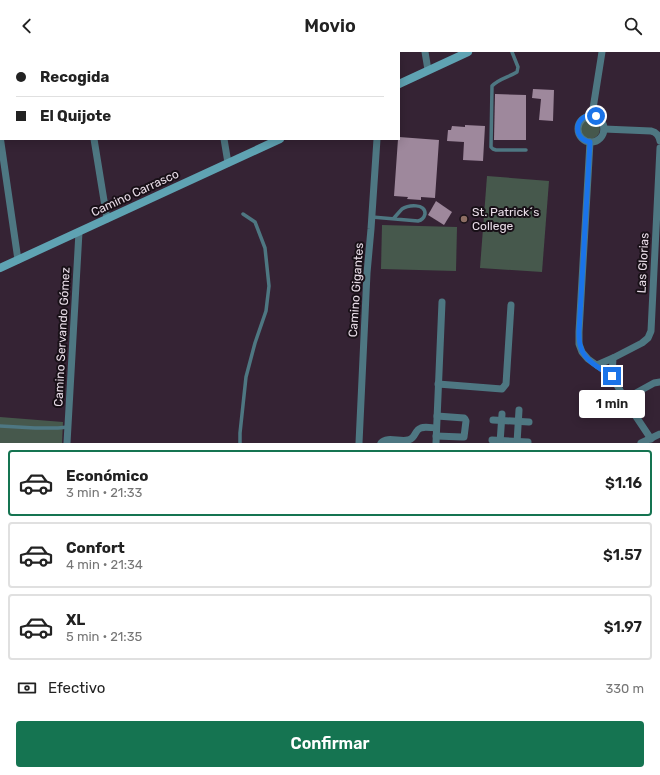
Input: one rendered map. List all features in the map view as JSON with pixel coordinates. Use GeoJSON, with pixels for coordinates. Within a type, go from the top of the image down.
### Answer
{"type":"FeatureCollection","features":[{"type":"Feature","properties":{"kind":"main road"},"geometry":{"type":"LineString","coordinates":[[400,84],[468,52]]}},
{"type":"Feature","properties":{"kind":"main road","name":"Camino Carrasco"},"geometry":{"type":"LineString","coordinates":[[0,268],[278,140]]}},
{"type":"Feature","properties":{"kind":"street"},"geometry":{"type":"LineString","coordinates":[[425,52],[428,70]]}},
{"type":"Feature","properties":{"kind":"street"},"geometry":{"type":"LineString","coordinates":[[592,115],[602,52]]}},
{"type":"Feature","properties":{"kind":"street"},"geometry":{"type":"LineString","coordinates":[[592,115],[596,116],[603,122],[604,129],[602,137],[598,140],[590,142],[583,140],[580,137],[577,128],[581,120],[592,115]]}},
{"type":"Feature","properties":{"kind":"street"},"geometry":{"type":"LineString","coordinates":[[604,129],[651,131],[655,132],[659,138]]}},
{"type":"Feature","properties":{"kind":"street"},"geometry":{"type":"LineString","coordinates":[[1,140],[18,260]]}},
{"type":"Feature","properties":{"kind":"street"},"geometry":{"type":"LineString","coordinates":[[94,140],[107,219]]}},
{"type":"Feature","properties":{"kind":"street"},"geometry":{"type":"LineString","coordinates":[[224,140],[228,163]]}},
{"type":"Feature","properties":{"kind":"street","name":"Camino Gigantes"},"geometry":{"type":"LineString","coordinates":[[358,443],[367,273],[377,140]]}},
{"type":"Feature","properties":{"kind":"street"},"geometry":{"type":"LineString","coordinates":[[590,142],[580,344],[582,352],[585,356],[612,376],[650,441]]}},
{"type":"Feature","properties":{"kind":"street","name":"Las Glorias"},"geometry":{"type":"LineString","coordinates":[[596,365],[642,344],[648,338],[650,332],[660,148]]}},
{"type":"Feature","properties":{"kind":"street","name":"Camino Servando Gómez"},"geometry":{"type":"LineString","coordinates":[[67,443],[79,232]]}},
{"type":"Feature","properties":{"kind":"street"},"geometry":{"type":"LineString","coordinates":[[437,416],[464,418],[466,421],[464,437],[436,439],[436,428],[442,302]]}},
{"type":"Feature","properties":{"kind":"street"},"geometry":{"type":"LineString","coordinates":[[438,384],[504,387],[506,384],[511,306]]}},
{"type":"Feature","properties":{"kind":"street"},"geometry":{"type":"LineString","coordinates":[[612,376],[613,358]]}},
{"type":"Feature","properties":{"kind":"street"},"geometry":{"type":"LineString","coordinates":[[625,399],[654,383],[660,382]]}},
{"type":"Feature","properties":{"kind":"street"},"geometry":{"type":"LineString","coordinates":[[517,442],[519,410]]}},
{"type":"Feature","properties":{"kind":"street"},"geometry":{"type":"LineString","coordinates":[[500,442],[501,417]]}},
{"type":"Feature","properties":{"kind":"street"},"geometry":{"type":"LineString","coordinates":[[493,420],[501,417],[518,422],[528,422]]}},
{"type":"Feature","properties":{"kind":"street"},"geometry":{"type":"LineString","coordinates":[[381,443],[389,440],[408,440],[412,438],[416,430],[419,428],[436,428]]}},
{"type":"Feature","properties":{"kind":"street"},"geometry":{"type":"LineString","coordinates":[[641,443],[650,441],[660,434]]}},
{"type":"Feature","properties":{"kind":"street"},"geometry":{"type":"LineString","coordinates":[[492,440],[500,442],[528,442]]}},
{"type":"Feature","properties":{"kind":"lane"},"geometry":{"type":"LineString","coordinates":[[512,52],[518,67],[517,72],[495,82],[492,86],[492,147],[496,150],[526,150]]}},
{"type":"Feature","properties":{"kind":"lane"},"geometry":{"type":"LineString","coordinates":[[372,217],[418,221],[423,218],[425,211],[422,207],[411,206],[402,209],[393,218]]}},
{"type":"Feature","properties":{"kind":"lane"},"geometry":{"type":"LineString","coordinates":[[240,443],[246,376],[266,311],[269,286],[265,248],[255,222],[243,214]]}},
{"type":"Feature","properties":{"kind":"lane"},"geometry":{"type":"LineString","coordinates":[[0,426],[35,428],[68,427]]}},
{"type":"Feature","properties":{"kind":"green space"},"geometry":{"type":"Polygon","coordinates":[[[586,119],[594,119],[600,125],[600,133],[594,139],[586,139],[580,133],[580,125],[586,119]]]}},
{"type":"Feature","properties":{"kind":"green space"},"geometry":{"type":"Polygon","coordinates":[[[487,176],[549,181],[542,272],[480,268],[487,176]]]}},
{"type":"Feature","properties":{"kind":"green space"},"geometry":{"type":"Polygon","coordinates":[[[382,225],[457,227],[456,271],[381,269],[382,225]]]}},
{"type":"Feature","properties":{"kind":"green space"},"geometry":{"type":"Polygon","coordinates":[[[0,417],[63,422],[62,443],[0,443],[0,417]]]}},
{"type":"Feature","properties":{"kind":"building"},"geometry":{"type":"Polygon","coordinates":[[[533,89],[554,90],[553,121],[539,120],[541,99],[532,98],[533,89]]]}},
{"type":"Feature","properties":{"kind":"building"},"geometry":{"type":"Polygon","coordinates":[[[495,94],[526,95],[526,140],[494,140],[495,94]]]}},
{"type":"Feature","properties":{"kind":"building"},"geometry":{"type":"Polygon","coordinates":[[[465,125],[485,126],[483,161],[463,160],[464,142],[447,141],[448,130],[451,130],[452,126],[465,127],[465,125]]]}},
{"type":"Feature","properties":{"kind":"building"},"geometry":{"type":"Polygon","coordinates":[[[400,137],[439,140],[435,198],[421,197],[421,200],[394,196],[398,140],[400,140],[400,137]]]}},
{"type":"Feature","properties":{"kind":"building"},"geometry":{"type":"Polygon","coordinates":[[[436,201],[452,212],[444,225],[428,215],[436,201]]]}},
{"type":"Feature","properties":{"kind":"place","name":"St. Patrick´s College"},"geometry":{"type":"Point","coordinates":[464,219]}},
{"type":"Feature","properties":{"kind":"route"},"geometry":{"type":"LineString","coordinates":[[596,116],[589,115],[585,117],[578,124],[577,128],[580,137],[583,140],[590,142],[579,332],[580,348],[582,352],[588,359],[612,376]]}}]}
